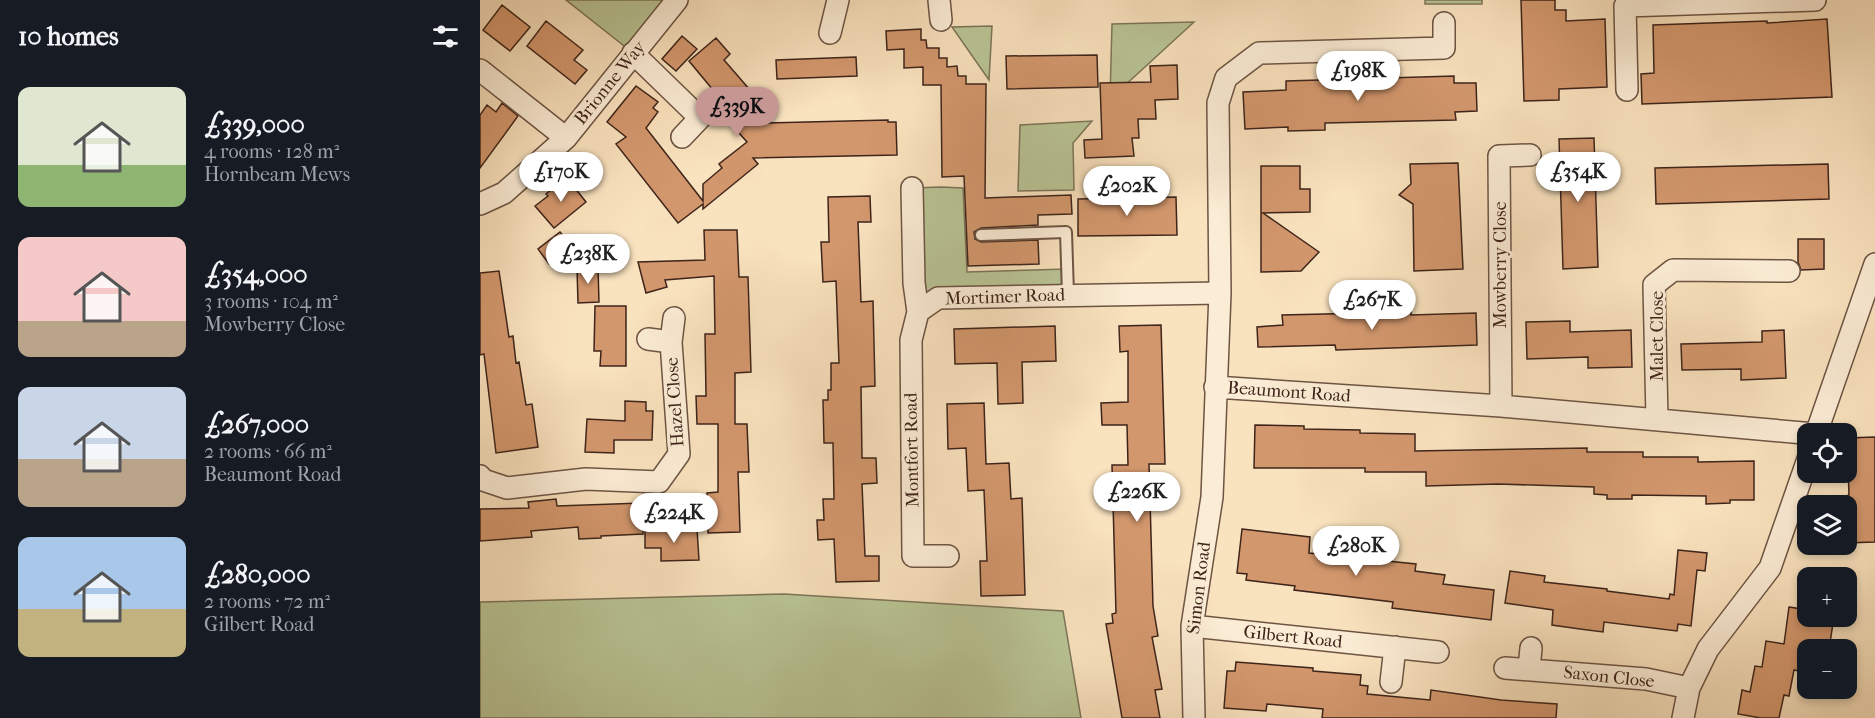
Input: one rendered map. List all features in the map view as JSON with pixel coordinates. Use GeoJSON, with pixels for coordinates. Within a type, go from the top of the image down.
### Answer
{"type":"FeatureCollection","features":[{"type":"Feature","properties":{"kind":"street","name":"Brionne Way"},"geometry":{"type":"LineString","coordinates":[[480,204],[504,193],[566,138],[677,0]]}},
{"type":"Feature","properties":{"kind":"street"},"geometry":{"type":"LineString","coordinates":[[830,33],[838,0]]}},
{"type":"Feature","properties":{"kind":"street"},"geometry":{"type":"LineString","coordinates":[[1627,90],[1624,3],[1815,0]]}},
{"type":"Feature","properties":{"kind":"street","name":"Beaumont Road"},"geometry":{"type":"LineString","coordinates":[[1444,23],[1444,48],[1259,53],[1226,78],[1218,103],[1220,293],[1215,387],[1501,406],[1797,432]]}},
{"type":"Feature","properties":{"kind":"street"},"geometry":{"type":"LineString","coordinates":[[633,53],[700,118],[682,137]]}},
{"type":"Feature","properties":{"kind":"street"},"geometry":{"type":"LineString","coordinates":[[480,70],[566,138]]}},
{"type":"Feature","properties":{"kind":"street","name":"Mowberry Close"},"geometry":{"type":"LineString","coordinates":[[1501,406],[1499,156],[1530,155]]}},
{"type":"Feature","properties":{"kind":"street"},"geometry":{"type":"LineString","coordinates":[[912,188],[914,283],[918,312]]}},
{"type":"Feature","properties":{"kind":"street"},"geometry":{"type":"LineString","coordinates":[[1820,423],[1875,264]]}},
{"type":"Feature","properties":{"kind":"street","name":"Malet Close"},"geometry":{"type":"LineString","coordinates":[[1657,419],[1654,285],[1673,270],[1789,271]]}},
{"type":"Feature","properties":{"kind":"street","name":"Mortimer Road"},"geometry":{"type":"LineString","coordinates":[[918,312],[938,298],[1220,293]]}},
{"type":"Feature","properties":{"kind":"street","name":"Montfort Road"},"geometry":{"type":"LineString","coordinates":[[918,312],[910,340],[914,556],[948,556]]}},
{"type":"Feature","properties":{"kind":"street","name":"Hazel Close"},"geometry":{"type":"LineString","coordinates":[[480,476],[483,480],[507,488],[585,479],[659,482],[679,454],[670,342],[675,318]]}},
{"type":"Feature","properties":{"kind":"street","name":"Hazel Close"},"geometry":{"type":"LineString","coordinates":[[648,339],[670,342]]}},
{"type":"Feature","properties":{"kind":"street","name":"Simon Road"},"geometry":{"type":"LineString","coordinates":[[1194,718],[1192,626],[1212,497],[1215,387]]}},
{"type":"Feature","properties":{"kind":"street"},"geometry":{"type":"LineString","coordinates":[[1683,718],[1689,688],[1708,649],[1770,568],[1800,483]]}},
{"type":"Feature","properties":{"kind":"street","name":"Gilbert Road"},"geometry":{"type":"LineString","coordinates":[[1192,626],[1438,652]]}},
{"type":"Feature","properties":{"kind":"street"},"geometry":{"type":"LineString","coordinates":[[1391,682],[1395,647]]}},
{"type":"Feature","properties":{"kind":"street","name":"Saxon Close"},"geometry":{"type":"LineString","coordinates":[[1505,668],[1530,659],[1689,688]]}},
{"type":"Feature","properties":{"kind":"lane"},"geometry":{"type":"LineString","coordinates":[[981,235],[1066,232],[1068,294]]}},
{"type":"Feature","properties":{"kind":"green space"},"geometry":{"type":"Polygon","coordinates":[[[566,0],[677,0],[633,53],[566,0]]]}},
{"type":"Feature","properties":{"kind":"green space"},"geometry":{"type":"Polygon","coordinates":[[[1425,0],[1482,0],[1482,4],[1425,4],[1425,0]]]}},
{"type":"Feature","properties":{"kind":"green space"},"geometry":{"type":"Polygon","coordinates":[[[1194,22],[1110,99],[1112,24],[1194,22]]]}},
{"type":"Feature","properties":{"kind":"green space"},"geometry":{"type":"Polygon","coordinates":[[[992,26],[989,80],[952,27],[992,26]]]}},
{"type":"Feature","properties":{"kind":"green space"},"geometry":{"type":"Polygon","coordinates":[[[1092,121],[1073,143],[1074,190],[1018,191],[1020,125],[1092,121]]]}},
{"type":"Feature","properties":{"kind":"green space"},"geometry":{"type":"Polygon","coordinates":[[[912,188],[963,188],[967,272],[1067,269],[1068,294],[938,298],[918,312],[912,188]]]}},
{"type":"Feature","properties":{"kind":"green space"},"geometry":{"type":"Polygon","coordinates":[[[784,594],[1063,611],[1081,718],[480,718],[480,602],[784,594]]]}},
{"type":"Feature","properties":{"kind":"building"},"geometry":{"type":"Polygon","coordinates":[[[1521,0],[1555,0],[1555,10],[1566,10],[1566,21],[1605,19],[1607,87],[1559,89],[1559,100],[1524,101],[1521,0]]]}},
{"type":"Feature","properties":{"kind":"building"},"geometry":{"type":"Polygon","coordinates":[[[502,5],[530,27],[510,51],[483,30],[502,5]]]}},
{"type":"Feature","properties":{"kind":"building"},"geometry":{"type":"Polygon","coordinates":[[[1827,19],[1832,97],[1642,104],[1641,74],[1654,73],[1653,25],[1767,21],[1767,23],[1827,19]]]}},
{"type":"Feature","properties":{"kind":"building"},"geometry":{"type":"Polygon","coordinates":[[[546,21],[583,50],[574,60],[587,70],[575,84],[527,46],[546,21]]]}},
{"type":"Feature","properties":{"kind":"building"},"geometry":{"type":"Polygon","coordinates":[[[921,29],[921,40],[926,40],[927,48],[939,48],[939,58],[947,58],[947,67],[957,66],[958,76],[966,76],[966,84],[986,84],[985,198],[1071,195],[1072,214],[1038,215],[1038,225],[981,228],[974,232],[975,239],[981,242],[1038,240],[1039,264],[968,266],[964,176],[942,177],[941,85],[923,85],[923,67],[904,68],[904,49],[887,50],[886,31],[921,29]]]}},
{"type":"Feature","properties":{"kind":"building"},"geometry":{"type":"Polygon","coordinates":[[[682,36],[697,49],[676,71],[662,59],[682,36]]]}},
{"type":"Feature","properties":{"kind":"building"},"geometry":{"type":"Polygon","coordinates":[[[716,38],[730,54],[724,60],[750,90],[743,96],[766,123],[888,120],[888,122],[896,122],[897,155],[753,158],[758,164],[703,209],[703,204],[678,223],[616,144],[626,137],[607,122],[636,86],[658,102],[653,108],[658,112],[646,128],[703,201],[703,184],[722,168],[719,164],[747,142],[722,114],[728,108],[689,61],[716,38]]]}},
{"type":"Feature","properties":{"kind":"building"},"geometry":{"type":"Polygon","coordinates":[[[1097,55],[1098,87],[1007,89],[1006,56],[1097,55]]]}},
{"type":"Feature","properties":{"kind":"building"},"geometry":{"type":"Polygon","coordinates":[[[856,57],[857,76],[777,79],[776,60],[856,57]]]}},
{"type":"Feature","properties":{"kind":"building"},"geometry":{"type":"Polygon","coordinates":[[[1177,65],[1178,99],[1155,100],[1156,119],[1138,119],[1139,138],[1132,138],[1134,156],[1085,158],[1084,140],[1102,139],[1100,83],[1151,82],[1150,66],[1177,65]]]}},
{"type":"Feature","properties":{"kind":"building"},"geometry":{"type":"Polygon","coordinates":[[[1454,76],[1454,83],[1476,83],[1477,111],[1455,112],[1456,120],[1325,123],[1325,130],[1288,131],[1288,127],[1245,129],[1243,92],[1286,90],[1286,81],[1454,76]]]}},
{"type":"Feature","properties":{"kind":"building"},"geometry":{"type":"Polygon","coordinates":[[[502,103],[518,116],[480,168],[480,115],[487,105],[496,112],[502,103]]]}},
{"type":"Feature","properties":{"kind":"building"},"geometry":{"type":"Polygon","coordinates":[[[1594,138],[1598,267],[1563,269],[1559,139],[1594,138]]]}},
{"type":"Feature","properties":{"kind":"building"},"geometry":{"type":"Polygon","coordinates":[[[1458,163],[1463,269],[1414,271],[1413,204],[1399,195],[1411,184],[1410,164],[1458,163]]]}},
{"type":"Feature","properties":{"kind":"building"},"geometry":{"type":"Polygon","coordinates":[[[1828,164],[1829,199],[1656,204],[1655,168],[1828,164]]]}},
{"type":"Feature","properties":{"kind":"building"},"geometry":{"type":"Polygon","coordinates":[[[1261,166],[1300,166],[1300,189],[1310,189],[1310,212],[1263,213],[1319,252],[1301,271],[1261,272],[1261,166]]]}},
{"type":"Feature","properties":{"kind":"building"},"geometry":{"type":"Polygon","coordinates":[[[566,177],[586,202],[554,228],[535,206],[566,177]]]}},
{"type":"Feature","properties":{"kind":"building"},"geometry":{"type":"Polygon","coordinates":[[[870,196],[871,222],[858,222],[861,302],[873,301],[875,386],[861,387],[862,458],[876,458],[877,483],[862,484],[865,556],[879,556],[879,581],[836,582],[834,539],[818,540],[817,520],[824,520],[823,499],[834,499],[833,443],[824,443],[823,400],[828,400],[828,390],[831,390],[831,363],[839,363],[836,281],[823,282],[821,242],[829,242],[828,197],[870,196]]]}},
{"type":"Feature","properties":{"kind":"building"},"geometry":{"type":"Polygon","coordinates":[[[1176,197],[1177,235],[1078,236],[1078,199],[1176,197]]]}},
{"type":"Feature","properties":{"kind":"building"},"geometry":{"type":"Polygon","coordinates":[[[704,230],[737,230],[739,277],[748,277],[751,372],[735,373],[735,424],[747,424],[749,472],[738,472],[740,532],[708,533],[707,493],[718,492],[718,424],[697,424],[696,396],[706,396],[705,334],[715,334],[714,276],[665,280],[667,287],[646,293],[638,262],[705,260],[704,230]]]}},
{"type":"Feature","properties":{"kind":"building"},"geometry":{"type":"Polygon","coordinates":[[[560,232],[572,246],[549,264],[538,249],[560,232]]]}},
{"type":"Feature","properties":{"kind":"building"},"geometry":{"type":"Polygon","coordinates":[[[1798,239],[1824,239],[1824,269],[1801,270],[1798,262],[1798,239]]]}},
{"type":"Feature","properties":{"kind":"building"},"geometry":{"type":"Polygon","coordinates":[[[598,267],[599,302],[578,303],[577,268],[598,267]]]}},
{"type":"Feature","properties":{"kind":"building"},"geometry":{"type":"Polygon","coordinates":[[[499,271],[509,337],[513,336],[516,363],[519,362],[526,405],[532,404],[538,447],[496,453],[484,354],[480,355],[480,273],[499,271]]]}},
{"type":"Feature","properties":{"kind":"building"},"geometry":{"type":"Polygon","coordinates":[[[595,306],[626,306],[626,366],[600,366],[601,351],[594,351],[595,306]]]}},
{"type":"Feature","properties":{"kind":"building"},"geometry":{"type":"Polygon","coordinates":[[[1411,312],[1411,315],[1476,313],[1477,345],[1336,350],[1335,345],[1258,347],[1257,327],[1283,325],[1282,315],[1411,312]]]}},
{"type":"Feature","properties":{"kind":"building"},"geometry":{"type":"Polygon","coordinates":[[[1570,321],[1570,332],[1631,330],[1632,367],[1588,368],[1588,357],[1527,359],[1526,322],[1570,321]]]}},
{"type":"Feature","properties":{"kind":"building"},"geometry":{"type":"Polygon","coordinates":[[[1161,325],[1165,464],[1149,464],[1153,606],[1158,636],[1152,637],[1162,689],[1155,690],[1160,718],[1122,718],[1106,624],[1113,623],[1112,614],[1116,613],[1112,465],[1128,465],[1127,425],[1102,425],[1101,403],[1128,402],[1128,351],[1120,352],[1119,326],[1161,325]]]}},
{"type":"Feature","properties":{"kind":"building"},"geometry":{"type":"Polygon","coordinates":[[[1055,326],[1056,361],[1022,362],[1023,403],[998,404],[997,363],[955,364],[954,329],[1055,326]]]}},
{"type":"Feature","properties":{"kind":"building"},"geometry":{"type":"Polygon","coordinates":[[[1784,330],[1786,378],[1741,380],[1741,369],[1682,370],[1681,344],[1762,342],[1762,331],[1784,330]]]}},
{"type":"Feature","properties":{"kind":"building"},"geometry":{"type":"Polygon","coordinates":[[[625,401],[646,402],[646,411],[653,411],[652,440],[614,440],[614,453],[585,452],[587,419],[625,421],[625,401]]]}},
{"type":"Feature","properties":{"kind":"building"},"geometry":{"type":"Polygon","coordinates":[[[984,403],[986,464],[1009,463],[1011,499],[1022,498],[1025,595],[981,596],[980,561],[987,561],[984,490],[968,491],[966,448],[948,449],[947,404],[984,403]]]}},
{"type":"Feature","properties":{"kind":"building"},"geometry":{"type":"Polygon","coordinates":[[[1255,425],[1360,430],[1360,433],[1415,434],[1415,451],[1587,448],[1587,452],[1643,452],[1643,457],[1698,457],[1698,462],[1754,461],[1754,500],[1730,500],[1730,503],[1706,504],[1706,496],[1632,495],[1632,499],[1607,499],[1607,495],[1594,494],[1594,487],[1498,484],[1426,486],[1426,472],[1365,472],[1365,468],[1254,468],[1255,425]]]}},
{"type":"Feature","properties":{"kind":"building"},"geometry":{"type":"Polygon","coordinates":[[[1875,437],[1875,542],[1857,543],[1857,495],[1849,495],[1849,483],[1857,483],[1857,438],[1875,437]]]}},
{"type":"Feature","properties":{"kind":"building"},"geometry":{"type":"Polygon","coordinates":[[[556,499],[557,506],[642,503],[643,534],[579,539],[578,527],[531,531],[532,537],[480,541],[480,509],[529,508],[528,502],[556,499]]]}},
{"type":"Feature","properties":{"kind":"building"},"geometry":{"type":"Polygon","coordinates":[[[697,529],[699,560],[661,561],[661,548],[645,548],[645,530],[697,529]]]}},
{"type":"Feature","properties":{"kind":"building"},"geometry":{"type":"Polygon","coordinates":[[[1242,529],[1310,537],[1309,553],[1416,564],[1415,571],[1445,575],[1443,584],[1494,590],[1491,620],[1392,608],[1393,602],[1294,590],[1295,586],[1246,580],[1247,574],[1237,573],[1242,529]]]}},
{"type":"Feature","properties":{"kind":"building"},"geometry":{"type":"Polygon","coordinates":[[[1678,550],[1707,553],[1705,571],[1697,570],[1691,626],[1678,624],[1677,631],[1604,622],[1603,632],[1552,625],[1553,610],[1505,603],[1510,571],[1545,576],[1544,582],[1669,599],[1670,594],[1674,595],[1678,550]]]}},
{"type":"Feature","properties":{"kind":"building"},"geometry":{"type":"Polygon","coordinates":[[[1789,607],[1797,608],[1797,627],[1832,627],[1831,639],[1797,639],[1797,671],[1794,670],[1789,696],[1784,695],[1779,718],[1738,714],[1742,690],[1750,692],[1755,666],[1762,667],[1766,641],[1784,644],[1789,607]]]}},
{"type":"Feature","properties":{"kind":"building"},"geometry":{"type":"Polygon","coordinates":[[[1236,662],[1313,668],[1313,671],[1361,675],[1360,685],[1368,686],[1367,694],[1430,700],[1431,690],[1501,700],[1557,704],[1556,718],[1322,718],[1323,709],[1267,704],[1266,711],[1224,708],[1227,671],[1235,671],[1236,662]]]}}]}
